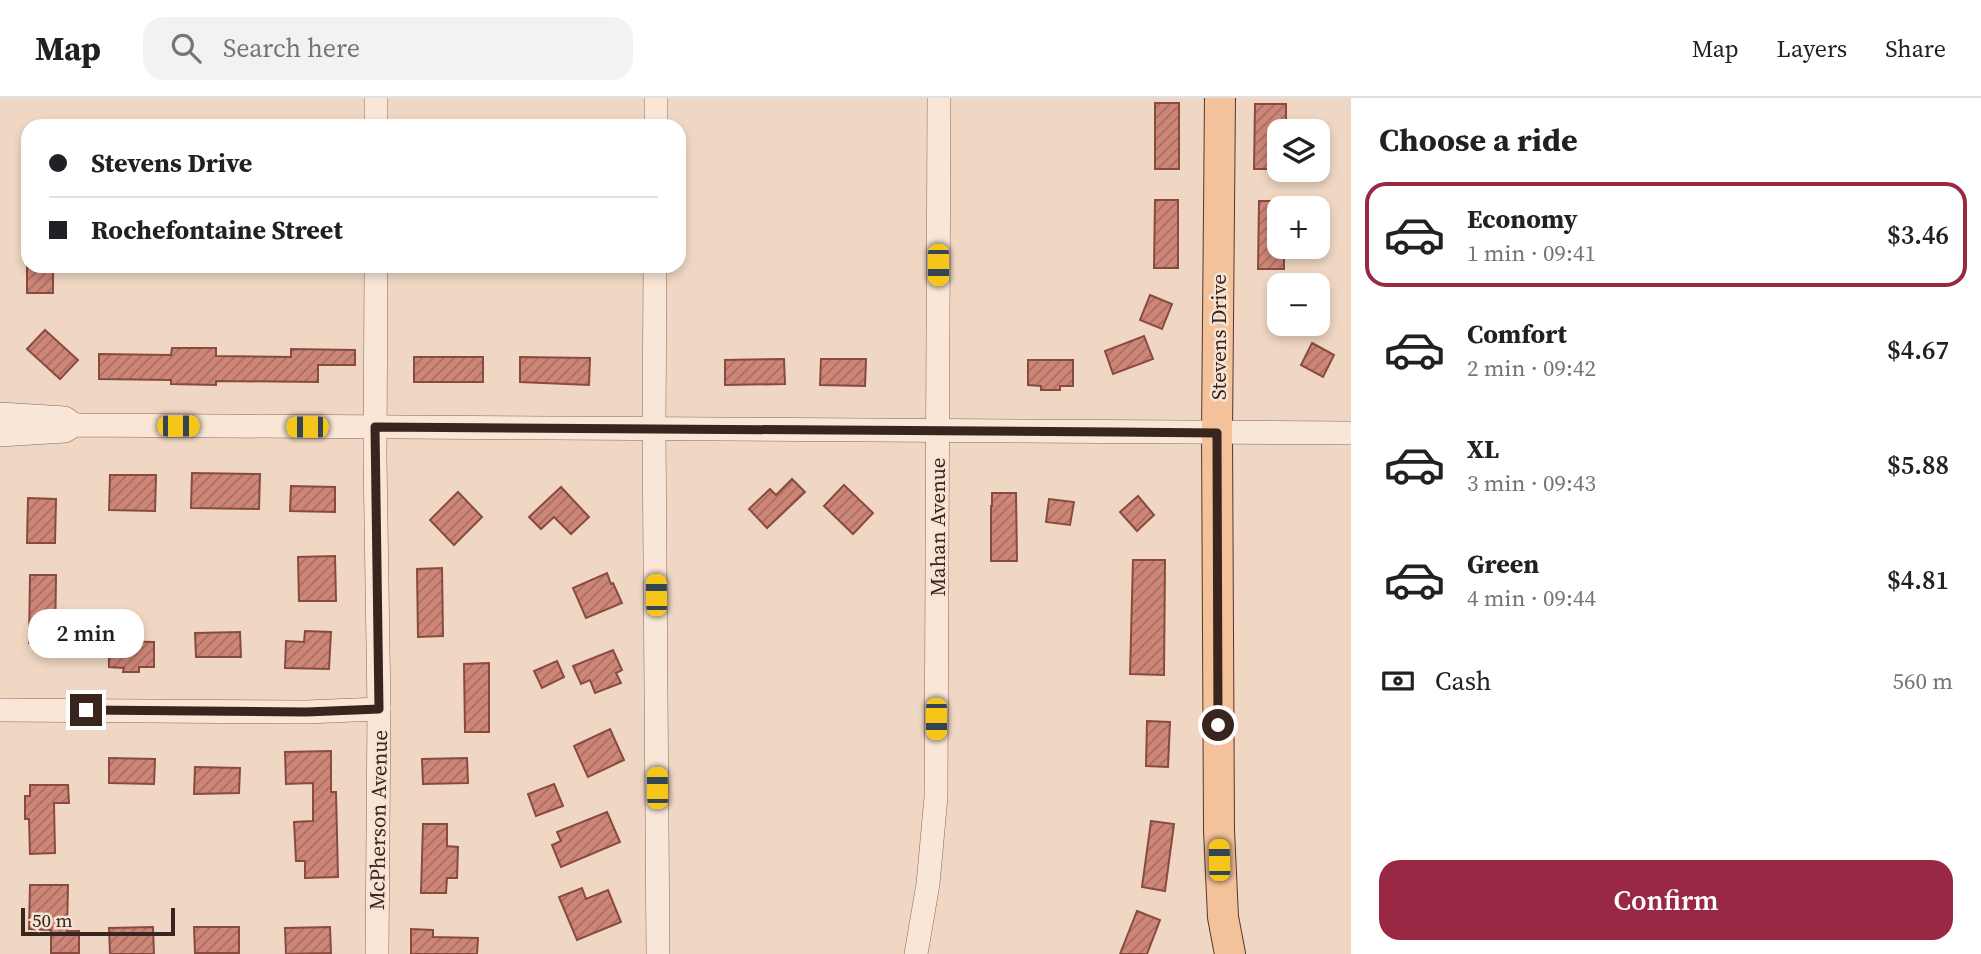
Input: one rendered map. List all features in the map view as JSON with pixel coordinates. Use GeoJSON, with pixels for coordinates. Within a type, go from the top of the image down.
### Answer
{"type":"FeatureCollection","features":[{"type":"Feature","properties":{"kind":"main road","name":"Stevens Drive"},"geometry":{"type":"LineString","coordinates":[[1220,98],[1217,433],[1219,860],[1223,917],[1230,954]]}},
{"type":"Feature","properties":{"kind":"street"},"geometry":{"type":"LineString","coordinates":[[376,98],[376,119]]}},
{"type":"Feature","properties":{"kind":"street"},"geometry":{"type":"LineString","coordinates":[[656,98],[656,119]]}},
{"type":"Feature","properties":{"kind":"street","name":"Mahan Avenue"},"geometry":{"type":"LineString","coordinates":[[916,954],[928,884],[936,797],[939,98]]}},
{"type":"Feature","properties":{"kind":"street","name":"McPherson Avenue"},"geometry":{"type":"LineString","coordinates":[[376,273],[379,709],[377,954]]}},
{"type":"Feature","properties":{"kind":"street"},"geometry":{"type":"LineString","coordinates":[[655,273],[658,954]]}},
{"type":"Feature","properties":{"kind":"street"},"geometry":{"type":"LineString","coordinates":[[0,414],[65,418],[75,425]]}},
{"type":"Feature","properties":{"kind":"street"},"geometry":{"type":"LineString","coordinates":[[0,420],[0,433],[65,431],[75,425],[1351,433]]}},
{"type":"Feature","properties":{"kind":"street"},"geometry":{"type":"LineString","coordinates":[[0,710],[306,712],[379,709]]}},
{"type":"Feature","properties":{"kind":"building"},"geometry":{"type":"Polygon","coordinates":[[[1155,103],[1179,103],[1179,169],[1155,169],[1155,103]]]}},
{"type":"Feature","properties":{"kind":"building"},"geometry":{"type":"Polygon","coordinates":[[[1255,104],[1286,104],[1286,119],[1267,119],[1267,169],[1254,169],[1255,104]]]}},
{"type":"Feature","properties":{"kind":"building"},"geometry":{"type":"Polygon","coordinates":[[[1155,200],[1178,200],[1178,268],[1154,268],[1155,200]]]}},
{"type":"Feature","properties":{"kind":"building"},"geometry":{"type":"Polygon","coordinates":[[[1259,201],[1267,201],[1267,259],[1284,259],[1284,269],[1258,269],[1259,201]]]}},
{"type":"Feature","properties":{"kind":"building"},"geometry":{"type":"Polygon","coordinates":[[[27,273],[53,273],[53,293],[27,293],[27,273]]]}},
{"type":"Feature","properties":{"kind":"building"},"geometry":{"type":"Polygon","coordinates":[[[1150,295],[1172,304],[1162,329],[1140,320],[1150,295]]]}},
{"type":"Feature","properties":{"kind":"building"},"geometry":{"type":"Polygon","coordinates":[[[45,330],[78,360],[60,379],[27,349],[45,330]]]}},
{"type":"Feature","properties":{"kind":"building"},"geometry":{"type":"Polygon","coordinates":[[[1144,336],[1153,359],[1113,374],[1105,351],[1144,336]]]}},
{"type":"Feature","properties":{"kind":"building"},"geometry":{"type":"Polygon","coordinates":[[[1312,343],[1334,355],[1323,377],[1301,365],[1312,343]]]}},
{"type":"Feature","properties":{"kind":"building"},"geometry":{"type":"Polygon","coordinates":[[[172,348],[216,348],[216,356],[291,357],[291,349],[355,350],[355,365],[318,365],[318,382],[216,381],[216,385],[171,384],[171,380],[99,379],[99,354],[171,355],[172,348]]]}},
{"type":"Feature","properties":{"kind":"building"},"geometry":{"type":"Polygon","coordinates":[[[414,357],[483,357],[483,382],[414,382],[414,357]]]}},
{"type":"Feature","properties":{"kind":"building"},"geometry":{"type":"Polygon","coordinates":[[[520,357],[590,358],[589,385],[520,382],[520,357]]]}},
{"type":"Feature","properties":{"kind":"building"},"geometry":{"type":"Polygon","coordinates":[[[784,359],[785,384],[725,385],[725,360],[784,359]]]}},
{"type":"Feature","properties":{"kind":"building"},"geometry":{"type":"Polygon","coordinates":[[[821,359],[866,359],[865,386],[820,385],[821,359]]]}},
{"type":"Feature","properties":{"kind":"building"},"geometry":{"type":"Polygon","coordinates":[[[1028,360],[1073,360],[1073,386],[1060,386],[1060,390],[1041,390],[1041,386],[1028,385],[1028,360]]]}},
{"type":"Feature","properties":{"kind":"building"},"geometry":{"type":"Polygon","coordinates":[[[192,473],[260,474],[259,509],[191,508],[192,473]]]}},
{"type":"Feature","properties":{"kind":"building"},"geometry":{"type":"Polygon","coordinates":[[[110,475],[156,475],[155,511],[109,510],[110,475]]]}},
{"type":"Feature","properties":{"kind":"building"},"geometry":{"type":"Polygon","coordinates":[[[792,479],[805,492],[767,528],[749,509],[770,489],[776,495],[792,479]]]}},
{"type":"Feature","properties":{"kind":"building"},"geometry":{"type":"Polygon","coordinates":[[[844,485],[873,513],[853,534],[824,506],[844,485]]]}},
{"type":"Feature","properties":{"kind":"building"},"geometry":{"type":"Polygon","coordinates":[[[291,486],[335,487],[335,512],[290,511],[291,486]]]}},
{"type":"Feature","properties":{"kind":"building"},"geometry":{"type":"Polygon","coordinates":[[[561,487],[589,517],[571,534],[554,517],[541,529],[529,517],[561,487]]]}},
{"type":"Feature","properties":{"kind":"building"},"geometry":{"type":"Polygon","coordinates":[[[458,492],[482,517],[454,545],[430,520],[458,492]]]}},
{"type":"Feature","properties":{"kind":"building"},"geometry":{"type":"Polygon","coordinates":[[[992,493],[1016,493],[1017,561],[991,561],[992,493]]]}},
{"type":"Feature","properties":{"kind":"building"},"geometry":{"type":"Polygon","coordinates":[[[1138,496],[1154,515],[1137,531],[1120,512],[1138,496]]]}},
{"type":"Feature","properties":{"kind":"building"},"geometry":{"type":"Polygon","coordinates":[[[28,498],[56,499],[55,543],[27,543],[28,498]]]}},
{"type":"Feature","properties":{"kind":"building"},"geometry":{"type":"Polygon","coordinates":[[[1049,499],[1074,502],[1070,525],[1046,522],[1049,499]]]}},
{"type":"Feature","properties":{"kind":"building"},"geometry":{"type":"Polygon","coordinates":[[[335,556],[336,601],[299,601],[298,557],[335,556]]]}},
{"type":"Feature","properties":{"kind":"building"},"geometry":{"type":"Polygon","coordinates":[[[1133,560],[1165,560],[1164,675],[1130,674],[1133,560]]]}},
{"type":"Feature","properties":{"kind":"building"},"geometry":{"type":"Polygon","coordinates":[[[442,568],[443,636],[418,637],[417,569],[442,568]]]}},
{"type":"Feature","properties":{"kind":"building"},"geometry":{"type":"Polygon","coordinates":[[[607,573],[622,603],[586,618],[573,588],[607,573]]]}},
{"type":"Feature","properties":{"kind":"building"},"geometry":{"type":"Polygon","coordinates":[[[30,575],[56,575],[55,643],[29,643],[30,575]]]}},
{"type":"Feature","properties":{"kind":"building"},"geometry":{"type":"Polygon","coordinates":[[[305,631],[331,632],[329,669],[285,668],[286,641],[304,642],[305,631]]]}},
{"type":"Feature","properties":{"kind":"building"},"geometry":{"type":"Polygon","coordinates":[[[240,632],[241,657],[196,657],[195,633],[240,632]]]}},
{"type":"Feature","properties":{"kind":"building"},"geometry":{"type":"Polygon","coordinates":[[[109,641],[154,642],[154,667],[139,667],[139,672],[123,672],[124,668],[109,667],[109,641]]]}},
{"type":"Feature","properties":{"kind":"building"},"geometry":{"type":"Polygon","coordinates":[[[613,650],[622,670],[616,673],[621,683],[595,693],[590,680],[581,684],[573,666],[613,650]]]}},
{"type":"Feature","properties":{"kind":"building"},"geometry":{"type":"Polygon","coordinates":[[[557,661],[564,677],[542,688],[534,671],[557,661]]]}},
{"type":"Feature","properties":{"kind":"building"},"geometry":{"type":"Polygon","coordinates":[[[489,663],[489,732],[465,732],[464,664],[489,663]]]}},
{"type":"Feature","properties":{"kind":"building"},"geometry":{"type":"Polygon","coordinates":[[[1147,721],[1170,722],[1168,767],[1146,766],[1147,721]]]}},
{"type":"Feature","properties":{"kind":"building"},"geometry":{"type":"Polygon","coordinates":[[[610,729],[624,760],[588,777],[574,746],[610,729]]]}},
{"type":"Feature","properties":{"kind":"building"},"geometry":{"type":"Polygon","coordinates":[[[331,751],[331,792],[336,792],[338,877],[305,878],[305,861],[296,861],[294,822],[313,821],[313,783],[286,784],[285,752],[331,751]]]}},
{"type":"Feature","properties":{"kind":"building"},"geometry":{"type":"Polygon","coordinates":[[[109,758],[155,759],[154,784],[109,783],[109,758]]]}},
{"type":"Feature","properties":{"kind":"building"},"geometry":{"type":"Polygon","coordinates":[[[467,758],[468,783],[423,784],[422,759],[467,758]]]}},
{"type":"Feature","properties":{"kind":"building"},"geometry":{"type":"Polygon","coordinates":[[[195,767],[240,768],[239,793],[194,794],[195,767]]]}},
{"type":"Feature","properties":{"kind":"building"},"geometry":{"type":"Polygon","coordinates":[[[554,784],[563,806],[536,816],[528,794],[554,784]]]}},
{"type":"Feature","properties":{"kind":"building"},"geometry":{"type":"Polygon","coordinates":[[[30,785],[68,785],[69,803],[54,803],[55,853],[30,854],[25,796],[30,796],[30,785]]]}},
{"type":"Feature","properties":{"kind":"building"},"geometry":{"type":"Polygon","coordinates":[[[607,812],[620,842],[561,867],[552,845],[561,841],[557,832],[607,812]]]}},
{"type":"Feature","properties":{"kind":"building"},"geometry":{"type":"Polygon","coordinates":[[[1151,821],[1174,824],[1165,891],[1142,887],[1151,821]]]}},
{"type":"Feature","properties":{"kind":"building"},"geometry":{"type":"Polygon","coordinates":[[[423,824],[447,824],[447,846],[458,847],[457,878],[447,878],[446,893],[421,893],[423,824]]]}},
{"type":"Feature","properties":{"kind":"building"},"geometry":{"type":"Polygon","coordinates":[[[30,885],[68,885],[67,931],[79,931],[79,953],[51,953],[51,930],[29,929],[30,885]]]}},
{"type":"Feature","properties":{"kind":"building"},"geometry":{"type":"Polygon","coordinates":[[[582,888],[586,899],[608,890],[621,922],[577,940],[559,897],[582,888]]]}},
{"type":"Feature","properties":{"kind":"building"},"geometry":{"type":"Polygon","coordinates":[[[1137,911],[1160,920],[1147,954],[1120,954],[1137,911]]]}},
{"type":"Feature","properties":{"kind":"building"},"geometry":{"type":"Polygon","coordinates":[[[153,927],[154,954],[110,954],[109,928],[153,927]]]}},
{"type":"Feature","properties":{"kind":"building"},"geometry":{"type":"Polygon","coordinates":[[[194,927],[239,927],[239,953],[195,953],[194,927]]]}},
{"type":"Feature","properties":{"kind":"building"},"geometry":{"type":"Polygon","coordinates":[[[330,927],[331,953],[286,954],[285,928],[330,927]]]}},
{"type":"Feature","properties":{"kind":"building"},"geometry":{"type":"Polygon","coordinates":[[[411,929],[433,930],[433,937],[478,938],[477,954],[411,954],[411,929]]]}},
{"type":"Feature","properties":{"kind":"route"},"geometry":{"type":"LineString","coordinates":[[86,710],[306,712],[379,709],[375,427],[938,429],[1217,433],[1218,725]]}}]}
